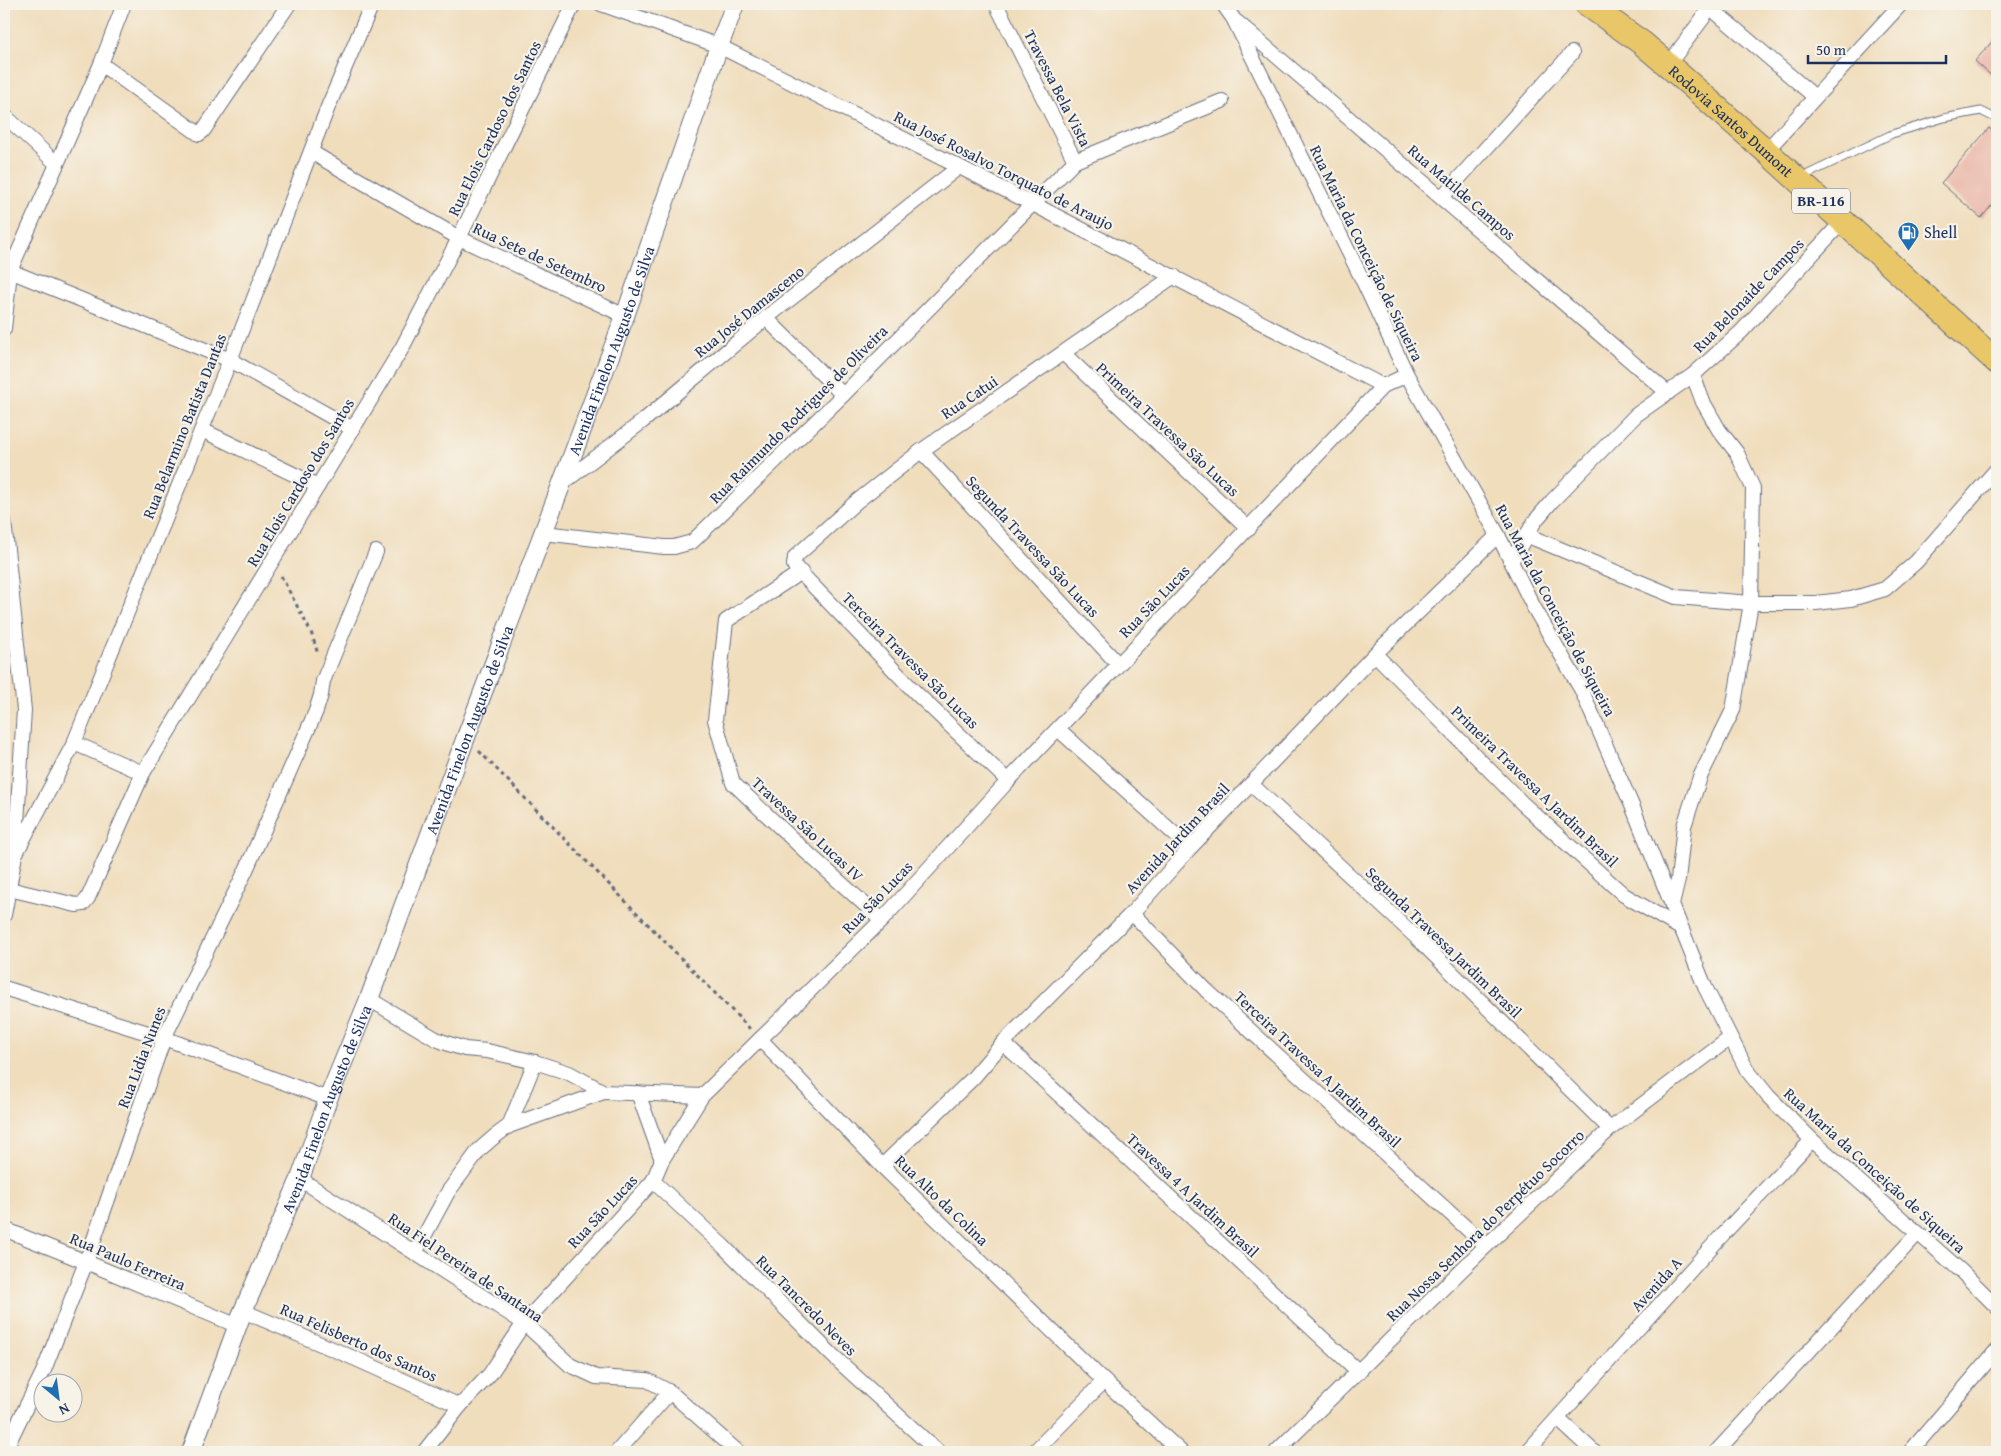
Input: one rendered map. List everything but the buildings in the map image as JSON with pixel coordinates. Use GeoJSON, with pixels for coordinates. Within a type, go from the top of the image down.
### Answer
{"type":"FeatureCollection","features":[{"type":"Feature","properties":{"kind":"highway","name":"Rodovia Santos Dumont"},"geometry":{"type":"LineString","coordinates":[[1587,4],[1642,43]]}},
{"type":"Feature","properties":{"kind":"highway","name":"Rodovia Santos Dumont"},"geometry":{"type":"LineString","coordinates":[[1603,4],[1642,43],[1766,151],[1997,362]]}},
{"type":"Feature","properties":{"kind":"street"},"geometry":{"type":"LineString","coordinates":[[4,329],[7,269],[57,164],[124,4]]}},
{"type":"Feature","properties":{"kind":"street"},"geometry":{"type":"LineString","coordinates":[[100,64],[199,134],[203,131],[289,4]]}},
{"type":"Feature","properties":{"kind":"street","name":"Rua Belarmino Batista Dantas"},"geometry":{"type":"LineString","coordinates":[[15,855],[74,743],[202,430],[311,152],[372,4]]}},
{"type":"Feature","properties":{"kind":"street","name":"Rua Elois Cardoso dos Santos"},"geometry":{"type":"LineString","coordinates":[[9,889],[76,905],[83,904],[88,898],[143,773],[402,348],[459,238],[574,4]]}},
{"type":"Feature","properties":{"kind":"street","name":"Rua José Rosalvo Torquato de Araujo"},"geometry":{"type":"LineString","coordinates":[[601,4],[718,46],[1174,276],[1383,386]]}},
{"type":"Feature","properties":{"kind":"street","name":"Avenida Finelon Augusto de Silva"},"geometry":{"type":"LineString","coordinates":[[191,1452],[241,1318],[300,1179],[328,1099],[370,1000],[466,737],[625,316],[718,46],[735,4]]}},
{"type":"Feature","properties":{"kind":"street","name":"Travessa Bela Vista"},"geometry":{"type":"LineString","coordinates":[[996,4],[1075,161]]}},
{"type":"Feature","properties":{"kind":"street","name":"Rua Maria da Conceição de Siqueira"},"geometry":{"type":"LineString","coordinates":[[1223,4],[1232,18],[1363,281],[1407,375],[1512,560],[1534,606],[1581,689],[1633,808],[1704,987],[1747,1070],[1768,1096],[1812,1140],[1918,1233],[1997,1306]]}},
{"type":"Feature","properties":{"kind":"street"},"geometry":{"type":"LineString","coordinates":[[1668,65],[1703,18],[1706,12],[1706,4]]}},
{"type":"Feature","properties":{"kind":"street"},"geometry":{"type":"LineString","coordinates":[[1706,4],[1815,98]]}},
{"type":"Feature","properties":{"kind":"street"},"geometry":{"type":"LineString","coordinates":[[1766,151],[1901,4]]}},
{"type":"Feature","properties":{"kind":"street","name":"Rua Matilde Campos"},"geometry":{"type":"LineString","coordinates":[[1232,18],[1668,393]]}},
{"type":"Feature","properties":{"kind":"street"},"geometry":{"type":"LineString","coordinates":[[1442,197],[1572,53]]}},
{"type":"Feature","properties":{"kind":"street"},"geometry":{"type":"LineString","coordinates":[[1075,161],[1222,101]]}},
{"type":"Feature","properties":{"kind":"street"},"geometry":{"type":"LineString","coordinates":[[4,116],[57,164]]}},
{"type":"Feature","properties":{"kind":"street","name":"Rua Sete de Setembro"},"geometry":{"type":"LineString","coordinates":[[311,152],[459,238],[625,316]]}},
{"type":"Feature","properties":{"kind":"street","name":"Rua Raimundo Rodrigues de Oliveira"},"geometry":{"type":"LineString","coordinates":[[544,533],[664,547],[674,547],[692,542],[843,395],[1075,161]]}},
{"type":"Feature","properties":{"kind":"street","name":"Rua José Damasceno"},"geometry":{"type":"LineString","coordinates":[[563,483],[643,421],[766,318],[958,167]]}},
{"type":"Feature","properties":{"kind":"street","name":"Rua Belonaide Campos"},"geometry":{"type":"LineString","coordinates":[[1512,560],[1526,535],[1552,501],[1636,415],[1693,375],[1741,332],[1842,222]]}},
{"type":"Feature","properties":{"kind":"street"},"geometry":{"type":"LineString","coordinates":[[7,269],[230,360],[353,429]]}},
{"type":"Feature","properties":{"kind":"street","name":"Rua Catui"},"geometry":{"type":"LineString","coordinates":[[733,782],[715,720],[726,621],[797,566],[797,553],[856,502],[921,451],[1064,354],[1174,276]]}},
{"type":"Feature","properties":{"kind":"street"},"geometry":{"type":"LineString","coordinates":[[766,318],[843,395]]}},
{"type":"Feature","properties":{"kind":"street","name":"Primeira Travessa São Lucas"},"geometry":{"type":"LineString","coordinates":[[1064,354],[1249,529]]}},
{"type":"Feature","properties":{"kind":"street"},"geometry":{"type":"LineString","coordinates":[[1383,386],[1407,375]]}},
{"type":"Feature","properties":{"kind":"street"},"geometry":{"type":"LineString","coordinates":[[1672,905],[1678,880],[1684,826],[1700,777],[1733,710],[1751,603],[1753,488],[1737,453],[1719,430],[1703,402],[1693,375]]}},
{"type":"Feature","properties":{"kind":"street","name":"Rua São Lucas"},"geometry":{"type":"LineString","coordinates":[[424,1452],[460,1406],[490,1374],[524,1323],[653,1181],[662,1160],[702,1096],[882,920],[1008,781],[1383,386]]}},
{"type":"Feature","properties":{"kind":"street"},"geometry":{"type":"LineString","coordinates":[[202,430],[318,486]]}},
{"type":"Feature","properties":{"kind":"street","name":"Segunda Travessa São Lucas"},"geometry":{"type":"LineString","coordinates":[[921,451],[1118,664]]}},
{"type":"Feature","properties":{"kind":"street"},"geometry":{"type":"LineString","coordinates":[[1526,535],[1676,597],[1751,603],[1816,603],[1851,599],[1885,589],[1916,562],[1997,469]]}},
{"type":"Feature","properties":{"kind":"street"},"geometry":{"type":"LineString","coordinates":[[4,521],[24,710],[15,855],[4,915]]}},
{"type":"Feature","properties":{"kind":"street","name":"Avenida Jardim Brasil"},"geometry":{"type":"LineString","coordinates":[[882,1166],[973,1078],[1004,1043],[1132,913],[1190,848],[1375,654],[1498,535]]}},
{"type":"Feature","properties":{"kind":"street","name":"Rua Lidia Nunes"},"geometry":{"type":"LineString","coordinates":[[4,1452],[44,1370],[86,1262],[164,1038],[246,870],[316,711],[323,681],[376,552]]}},
{"type":"Feature","properties":{"kind":"street","name":"Terceira Travessa São Lucas"},"geometry":{"type":"LineString","coordinates":[[797,566],[916,693],[1008,781]]}},
{"type":"Feature","properties":{"kind":"street","name":"Primeira Travessa A Jardim Brasil"},"geometry":{"type":"LineString","coordinates":[[1375,654],[1522,803],[1624,895],[1682,929]]}},
{"type":"Feature","properties":{"kind":"street"},"geometry":{"type":"LineString","coordinates":[[1058,729],[1190,848]]}},
{"type":"Feature","properties":{"kind":"street"},"geometry":{"type":"LineString","coordinates":[[74,743],[143,773]]}},
{"type":"Feature","properties":{"kind":"street","name":"Travessa São Lucas IV"},"geometry":{"type":"LineString","coordinates":[[733,782],[803,849],[882,920]]}},
{"type":"Feature","properties":{"kind":"street","name":"Segunda Travessa Jardim Brasil"},"geometry":{"type":"LineString","coordinates":[[1251,784],[1416,937],[1610,1129]]}},
{"type":"Feature","properties":{"kind":"street","name":"Terceira Travessa A Jardim Brasil"},"geometry":{"type":"LineString","coordinates":[[1132,913],[1206,990],[1486,1246]]}},
{"type":"Feature","properties":{"kind":"street"},"geometry":{"type":"LineString","coordinates":[[4,988],[164,1038],[328,1099]]}},
{"type":"Feature","properties":{"kind":"street"},"geometry":{"type":"LineString","coordinates":[[370,1000],[436,1039],[448,1044],[535,1062],[569,1073],[604,1092]]}},
{"type":"Feature","properties":{"kind":"street","name":"Rua Nossa Senhora do Perpétuo Socorro"},"geometry":{"type":"LineString","coordinates":[[1276,1452],[1486,1246],[1610,1129],[1730,1038]]}},
{"type":"Feature","properties":{"kind":"street","name":"Rua Alto da Colina"},"geometry":{"type":"LineString","coordinates":[[760,1039],[882,1166],[1104,1381],[1182,1452]]}},
{"type":"Feature","properties":{"kind":"street","name":"Travessa 4 A Jardim Brasil"},"geometry":{"type":"LineString","coordinates":[[1004,1043],[1359,1372]]}},
{"type":"Feature","properties":{"kind":"street"},"geometry":{"type":"LineString","coordinates":[[509,1126],[535,1062]]}},
{"type":"Feature","properties":{"kind":"street"},"geometry":{"type":"LineString","coordinates":[[415,1253],[448,1192],[480,1150],[509,1126],[604,1092],[702,1096]]}},
{"type":"Feature","properties":{"kind":"street"},"geometry":{"type":"LineString","coordinates":[[638,1093],[662,1160]]}},
{"type":"Feature","properties":{"kind":"street","name":"Avenida A"},"geometry":{"type":"LineString","coordinates":[[1527,1452],[1724,1233],[1812,1140]]}},
{"type":"Feature","properties":{"kind":"street","name":"Rua Fiel Pereira de Santana"},"geometry":{"type":"LineString","coordinates":[[300,1179],[524,1323],[570,1365],[596,1376],[646,1380],[670,1392],[738,1452]]}},
{"type":"Feature","properties":{"kind":"street","name":"Rua Tancredo Neves"},"geometry":{"type":"LineString","coordinates":[[653,1181],[723,1246],[832,1354],[938,1452]]}},
{"type":"Feature","properties":{"kind":"street","name":"Rua Paulo Ferreira"},"geometry":{"type":"LineString","coordinates":[[4,1229],[86,1262],[241,1318]]}},
{"type":"Feature","properties":{"kind":"street"},"geometry":{"type":"LineString","coordinates":[[1716,1452],[1918,1233]]}},
{"type":"Feature","properties":{"kind":"street","name":"Rua Felisberto dos Santos"},"geometry":{"type":"LineString","coordinates":[[241,1318],[356,1358],[460,1406]]}},
{"type":"Feature","properties":{"kind":"street"},"geometry":{"type":"LineString","coordinates":[[1910,1452],[1997,1350]]}},
{"type":"Feature","properties":{"kind":"street"},"geometry":{"type":"LineString","coordinates":[[1034,1452],[1104,1381]]}},
{"type":"Feature","properties":{"kind":"street"},"geometry":{"type":"LineString","coordinates":[[617,1452],[670,1392]]}},
{"type":"Feature","properties":{"kind":"street"},"geometry":{"type":"LineString","coordinates":[[1558,1419],[1594,1452]]}},
{"type":"Feature","properties":{"kind":"lane"},"geometry":{"type":"LineString","coordinates":[[1797,179],[1892,134],[1944,118],[1981,111],[1997,119]]}},
{"type":"Feature","properties":{"kind":"path"},"geometry":{"type":"LineString","coordinates":[[273,561],[311,632],[323,681]]}},
{"type":"Feature","properties":{"kind":"path"},"geometry":{"type":"LineString","coordinates":[[466,737],[760,1039]]}},
{"type":"Feature","properties":{"kind":"place","name":"Shell"},"geometry":{"type":"Point","coordinates":[1908,251]}}]}
